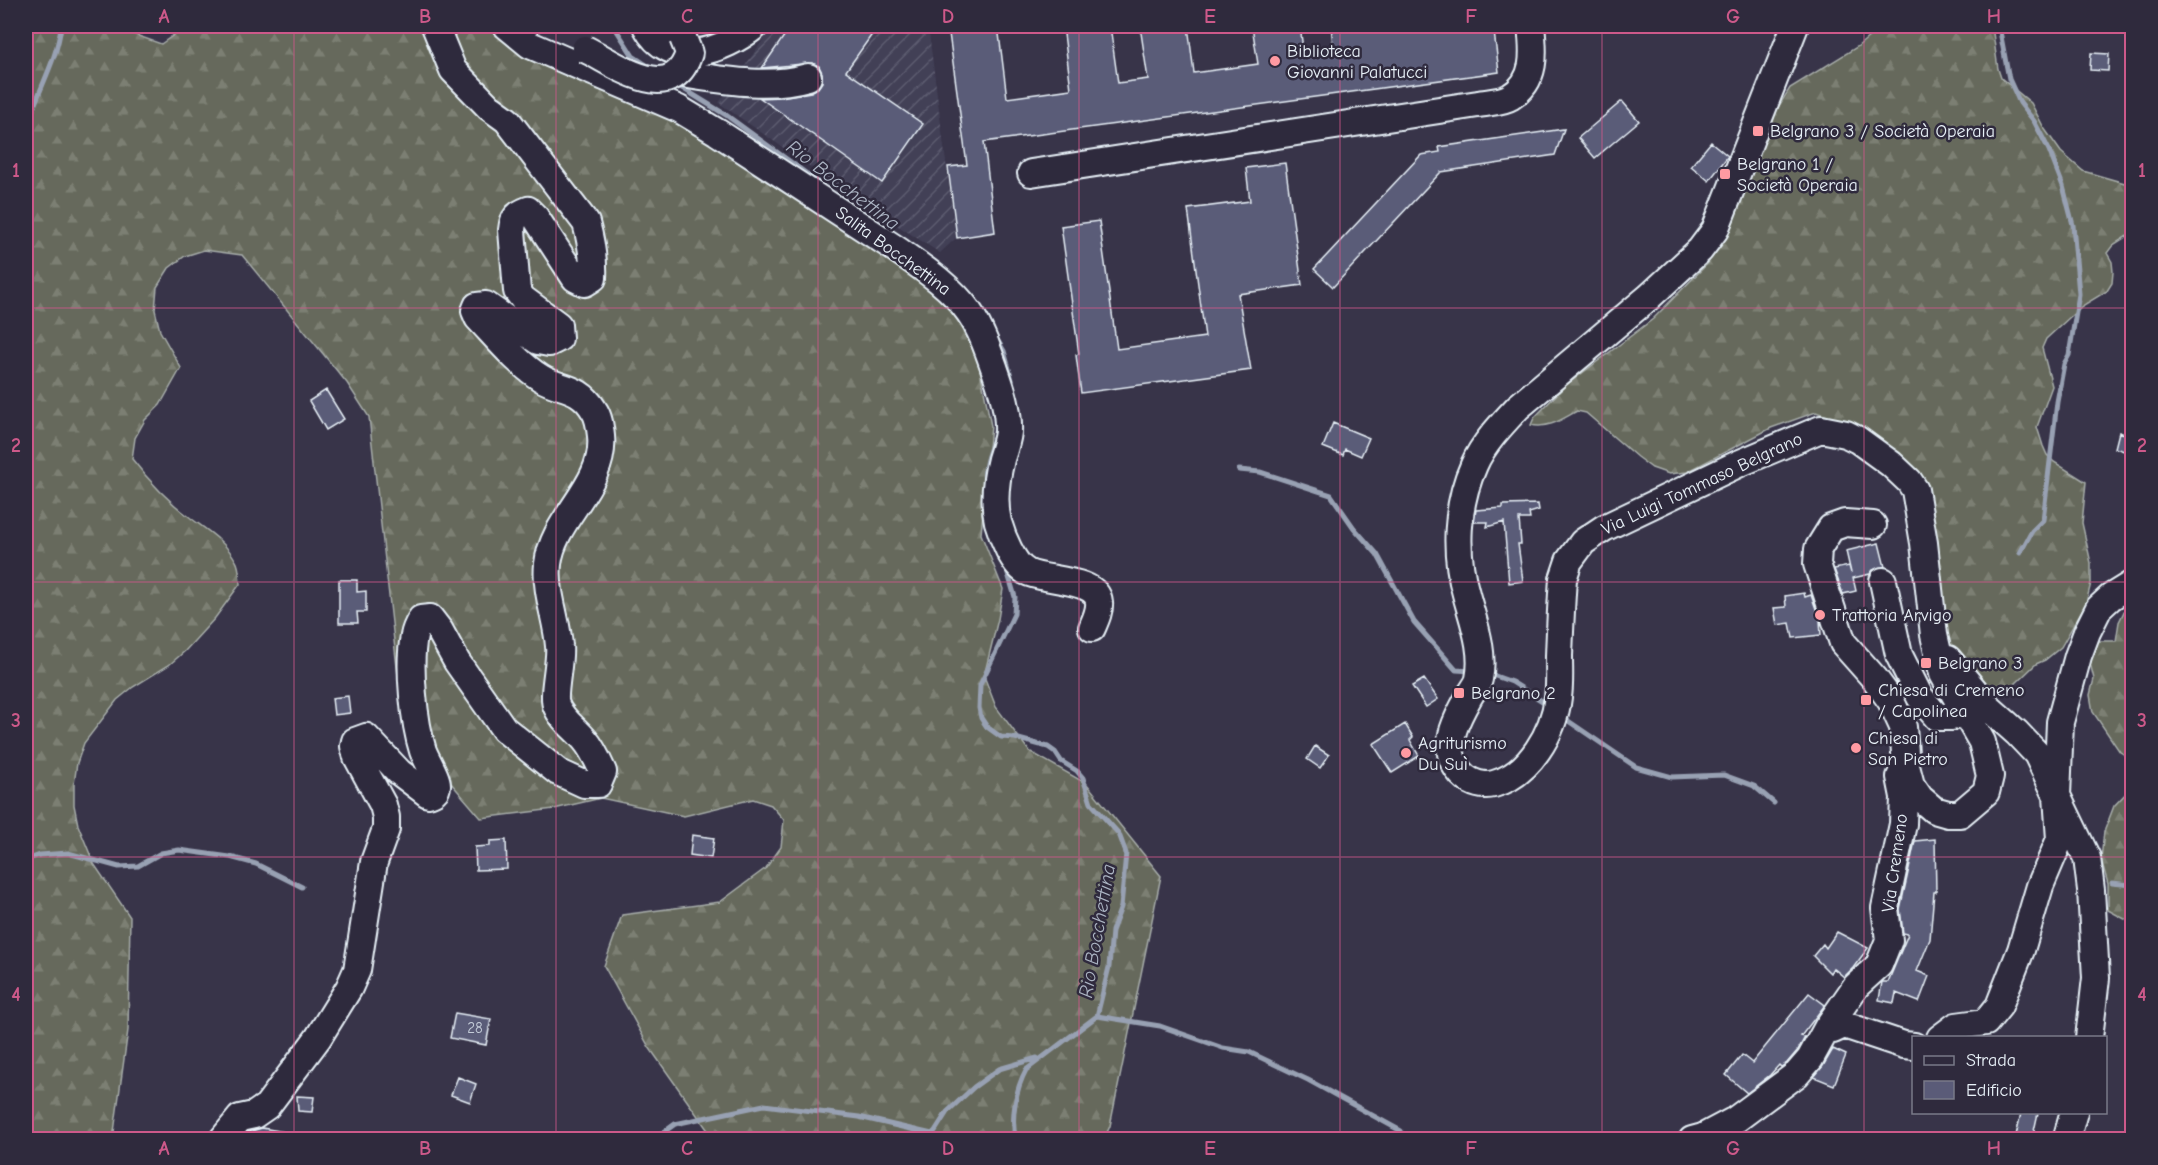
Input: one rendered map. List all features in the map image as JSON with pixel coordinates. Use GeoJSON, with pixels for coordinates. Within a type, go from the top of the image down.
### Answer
{"type":"FeatureCollection","features":[{"type":"Feature","properties":{"kind":"street"},"geometry":{"type":"LineString","coordinates":[[222,1140],[240,1118],[254,1115],[267,1106],[318,1038],[349,988],[357,970],[374,862],[386,829],[386,817],[383,806],[357,757],[354,746],[356,741],[366,737],[399,772],[428,794],[437,787],[418,735],[411,664],[414,635],[421,619],[430,618],[440,631],[457,662],[504,729],[558,772],[584,784],[598,784],[603,772],[586,741],[555,704],[560,647],[549,587],[548,564],[554,542],[594,475],[602,447],[596,411],[584,396],[564,386],[541,379],[514,356],[478,318],[475,311],[477,306],[486,305],[538,341],[549,343],[559,338],[558,325],[517,291],[513,220],[519,213],[528,210],[536,218],[574,278],[585,283],[593,279],[594,267],[590,237],[586,223],[507,120],[489,107],[453,70],[435,26]]}},
{"type":"Feature","properties":{"kind":"street","name":"Salita Bocchettina"},"geometry":{"type":"LineString","coordinates":[[507,26],[530,45],[679,109],[717,132],[893,247],[921,267],[960,301],[970,313],[984,340],[999,382],[1007,415],[1008,434],[996,489],[996,513],[1001,532],[1011,554],[1027,572],[1070,581],[1092,591],[1097,596],[1100,603],[1092,628]]}},
{"type":"Feature","properties":{"kind":"street"},"geometry":{"type":"LineString","coordinates":[[646,26],[662,47],[678,52],[703,52],[724,45],[743,36],[755,26]]}},
{"type":"Feature","properties":{"kind":"street"},"geometry":{"type":"LineString","coordinates":[[1031,173],[1509,98],[1527,83],[1534,56],[1532,26]]}},
{"type":"Feature","properties":{"kind":"street","name":"Via Luigi Tommaso Belgrano"},"geometry":{"type":"LineString","coordinates":[[1795,26],[1715,230],[1700,250],[1649,297],[1518,407],[1500,425],[1474,464],[1462,506],[1458,552],[1460,574],[1480,644],[1479,680],[1454,729],[1450,746],[1453,762],[1464,777],[1476,785],[1490,785],[1509,780],[1525,767],[1543,741],[1558,698],[1563,579],[1569,561],[1584,542],[1604,528],[1738,464],[1821,429],[1846,434],[1872,449],[1909,481],[1915,490],[1924,543],[1934,635],[1943,674],[1982,742],[1990,776],[1986,792],[1974,804],[1960,814],[1947,814],[1934,810],[1920,798],[1911,785],[1906,766]]}},
{"type":"Feature","properties":{"kind":"street"},"geometry":{"type":"LineString","coordinates":[[585,49],[647,80],[657,81],[681,70],[689,53],[680,32]]}},
{"type":"Feature","properties":{"kind":"street"},"geometry":{"type":"LineString","coordinates":[[681,70],[688,75],[752,82],[779,83],[808,77]]}},
{"type":"Feature","properties":{"kind":"street","name":"Via Cremeno"},"geometry":{"type":"LineString","coordinates":[[1692,1140],[1703,1137],[1735,1120],[1797,1074],[1810,1059],[1827,1028],[1856,986],[1879,965],[1889,940],[1885,908],[1903,824],[1904,796],[1900,777],[1906,766],[1903,727],[1891,701],[1843,643],[1816,564],[1818,549],[1831,528],[1845,523],[1873,525]]}},
{"type":"Feature","properties":{"kind":"street"},"geometry":{"type":"LineString","coordinates":[[1883,580],[1899,656],[1920,697],[1937,717],[1952,717],[1964,710]]}},
{"type":"Feature","properties":{"kind":"street"},"geometry":{"type":"LineString","coordinates":[[1943,1036],[1956,1026],[1986,1022],[1999,1006],[2021,950],[2040,886],[2060,839],[2057,796],[2060,722],[2084,640],[2100,608],[2111,597],[2133,584]]}},
{"type":"Feature","properties":{"kind":"street"},"geometry":{"type":"LineString","coordinates":[[1934,635],[1952,665],[1989,708],[2018,733],[2037,754],[2087,858],[2096,978],[2089,1036]]}},
{"type":"Feature","properties":{"kind":"street"},"geometry":{"type":"LineString","coordinates":[[1827,1028],[1833,1030],[1844,1025],[1912,1046]]}},
{"type":"Feature","properties":{"kind":"street"},"geometry":{"type":"LineString","coordinates":[[2066,1140],[2074,1114]]}},
{"type":"Feature","properties":{"kind":"shaded area"},"geometry":{"type":"Polygon","coordinates":[[[773,26],[928,26],[956,238],[940,253],[864,204],[719,103],[773,26]]]}},
{"type":"Feature","properties":{"kind":"green space"},"geometry":{"type":"Polygon","coordinates":[[[26,26],[110,26],[161,44],[175,34],[176,26],[502,26],[682,117],[902,260],[970,319],[991,426],[981,534],[1003,589],[984,676],[996,707],[1029,751],[1087,784],[1161,876],[1110,1126],[1104,1139],[714,1139],[649,1047],[604,966],[622,915],[720,902],[766,868],[781,847],[784,820],[771,805],[753,799],[684,816],[601,798],[554,809],[481,818],[439,769],[400,694],[369,417],[347,383],[242,255],[204,250],[185,256],[169,268],[157,287],[155,310],[160,331],[181,368],[160,405],[145,420],[135,438],[132,459],[167,498],[227,548],[237,563],[240,584],[215,618],[185,651],[169,665],[133,687],[117,700],[84,743],[77,763],[74,784],[74,805],[78,825],[94,864],[130,917],[128,1030],[113,1139],[26,1139],[26,26]]]}},
{"type":"Feature","properties":{"kind":"green space"},"geometry":{"type":"Polygon","coordinates":[[[1882,26],[1992,26],[2001,78],[2031,103],[2044,128],[2061,152],[2083,171],[2128,184],[2132,188],[2132,233],[2113,245],[2107,253],[2112,262],[2112,283],[2107,291],[2082,306],[2046,339],[2042,348],[2052,386],[2037,427],[2047,455],[2086,482],[2082,523],[2091,563],[2091,583],[2086,603],[2061,647],[2036,664],[2008,694],[1989,692],[1952,651],[1943,626],[1928,492],[1859,427],[1816,412],[1771,428],[1687,472],[1669,474],[1652,468],[1637,457],[1586,413],[1577,411],[1544,426],[1531,425],[1534,418],[1564,387],[1653,319],[1708,263],[1738,207],[1758,140],[1790,88],[1857,47],[1882,26]]]}},
{"type":"Feature","properties":{"kind":"green space"},"geometry":{"type":"Polygon","coordinates":[[[2132,595],[2132,759],[2120,752],[2093,712],[2090,695],[2094,679],[2090,663],[2092,647],[2098,641],[2116,641],[2119,622],[2132,595]]]}},
{"type":"Feature","properties":{"kind":"green space"},"geometry":{"type":"Polygon","coordinates":[[[2132,787],[2132,923],[2108,910],[2108,884],[2101,859],[2104,832],[2114,806],[2132,787]]]}},
{"type":"Feature","properties":{"kind":"building"},"geometry":{"type":"Polygon","coordinates":[[[791,26],[878,26],[846,71],[923,124],[882,183],[760,98],[811,92],[822,82],[819,66],[812,63],[762,68],[791,26]]]}},
{"type":"Feature","properties":{"kind":"building"},"geometry":{"type":"Polygon","coordinates":[[[948,26],[998,26],[1007,98],[1071,89],[1063,26],[1110,26],[1118,83],[1148,79],[1140,26],[1188,26],[1194,73],[1258,64],[1252,26],[1300,26],[1304,57],[1334,54],[1331,26],[1490,26],[1491,32],[1494,32],[1499,72],[984,142],[995,232],[957,238],[948,167],[967,165],[948,26]]]}},
{"type":"Feature","properties":{"kind":"building"},"geometry":{"type":"Polygon","coordinates":[[[2091,53],[2109,54],[2108,71],[2090,70],[2091,53]]]}},
{"type":"Feature","properties":{"kind":"building"},"geometry":{"type":"Polygon","coordinates":[[[1622,101],[1639,121],[1595,158],[1578,138],[1622,101]]]}},
{"type":"Feature","properties":{"kind":"building"},"geometry":{"type":"Polygon","coordinates":[[[1564,129],[1555,155],[1441,172],[1333,287],[1314,269],[1421,155],[1440,152],[1439,147],[1564,129]]]}},
{"type":"Feature","properties":{"kind":"building"},"geometry":{"type":"Polygon","coordinates":[[[1711,142],[1728,156],[1709,181],[1691,166],[1711,142]]]}},
{"type":"Feature","properties":{"kind":"building"},"geometry":{"type":"Polygon","coordinates":[[[1285,163],[1302,285],[1238,294],[1251,370],[1081,393],[1076,355],[1079,354],[1061,226],[1099,221],[1117,349],[1205,337],[1188,209],[1250,201],[1246,168],[1285,163]]]}},
{"type":"Feature","properties":{"kind":"building"},"geometry":{"type":"Polygon","coordinates":[[[326,390],[344,419],[326,430],[309,401],[326,390]]]}},
{"type":"Feature","properties":{"kind":"building"},"geometry":{"type":"Polygon","coordinates":[[[1333,423],[1369,438],[1361,456],[1345,449],[1343,455],[1323,447],[1333,423]]]}},
{"type":"Feature","properties":{"kind":"building"},"geometry":{"type":"Polygon","coordinates":[[[2119,432],[2133,437],[2133,454],[2115,448],[2119,432]]]}},
{"type":"Feature","properties":{"kind":"building"},"geometry":{"type":"Polygon","coordinates":[[[1538,504],[1539,510],[1529,513],[1530,519],[1519,519],[1521,544],[1518,544],[1523,581],[1509,583],[1504,522],[1487,527],[1488,522],[1474,522],[1476,510],[1503,508],[1503,505],[1538,504]]]}},
{"type":"Feature","properties":{"kind":"building"},"geometry":{"type":"Polygon","coordinates":[[[1879,543],[1885,567],[1853,578],[1856,591],[1843,594],[1834,569],[1849,566],[1851,573],[1846,551],[1879,543]]]}},
{"type":"Feature","properties":{"kind":"building"},"geometry":{"type":"Polygon","coordinates":[[[339,580],[357,580],[357,592],[366,591],[366,612],[357,612],[358,623],[339,623],[339,580]]]}},
{"type":"Feature","properties":{"kind":"building"},"geometry":{"type":"Polygon","coordinates":[[[1804,593],[1805,597],[1811,595],[1820,620],[1821,635],[1793,638],[1790,623],[1777,625],[1774,608],[1786,607],[1785,596],[1804,593]]]}},
{"type":"Feature","properties":{"kind":"building"},"geometry":{"type":"Polygon","coordinates":[[[1424,679],[1438,699],[1426,707],[1412,686],[1424,679]]]}},
{"type":"Feature","properties":{"kind":"building"},"geometry":{"type":"Polygon","coordinates":[[[348,696],[350,713],[334,715],[332,698],[348,696]]]}},
{"type":"Feature","properties":{"kind":"building"},"geometry":{"type":"Polygon","coordinates":[[[1405,724],[1413,737],[1410,740],[1419,756],[1392,773],[1373,744],[1405,724]]]}},
{"type":"Feature","properties":{"kind":"building"},"geometry":{"type":"Polygon","coordinates":[[[1315,746],[1329,755],[1320,768],[1307,759],[1315,746]]]}},
{"type":"Feature","properties":{"kind":"building"},"geometry":{"type":"Polygon","coordinates":[[[692,835],[714,838],[711,858],[690,855],[692,835]]]}},
{"type":"Feature","properties":{"kind":"building"},"geometry":{"type":"Polygon","coordinates":[[[1935,839],[1936,892],[1934,892],[1930,939],[1917,971],[1929,976],[1919,1002],[1896,993],[1894,1003],[1879,1000],[1882,982],[1888,982],[1908,934],[1903,933],[1900,909],[1915,841],[1935,839]]]}},
{"type":"Feature","properties":{"kind":"building"},"geometry":{"type":"Polygon","coordinates":[[[506,840],[507,869],[476,870],[475,847],[490,846],[490,841],[506,840]]]}},
{"type":"Feature","properties":{"kind":"building"},"geometry":{"type":"Polygon","coordinates":[[[1837,932],[1868,948],[1844,977],[1833,968],[1830,973],[1813,956],[1823,944],[1826,948],[1837,932]]]}},
{"type":"Feature","properties":{"kind":"building"},"geometry":{"type":"Polygon","coordinates":[[[1809,993],[1825,1005],[1801,1036],[1805,1037],[1798,1050],[1787,1063],[1781,1067],[1779,1065],[1747,1093],[1726,1075],[1742,1055],[1752,1063],[1809,993]]]}},
{"type":"Feature","properties":{"kind":"building"},"geometry":{"type":"Polygon","coordinates":[[[455,1013],[491,1019],[486,1045],[450,1038],[455,1013]]]}},
{"type":"Feature","properties":{"kind":"building"},"geometry":{"type":"Polygon","coordinates":[[[1833,1049],[1846,1055],[1834,1085],[1814,1077],[1833,1049]]]}},
{"type":"Feature","properties":{"kind":"building"},"geometry":{"type":"Polygon","coordinates":[[[458,1077],[476,1084],[470,1102],[451,1095],[458,1077]]]}},
{"type":"Feature","properties":{"kind":"building"},"geometry":{"type":"Polygon","coordinates":[[[297,1096],[314,1097],[312,1112],[298,1111],[297,1096]]]}},
{"type":"Feature","properties":{"kind":"building"},"geometry":{"type":"Polygon","coordinates":[[[2021,1114],[2038,1114],[2032,1140],[2015,1140],[2021,1114]]]}},
{"type":"Feature","properties":{"kind":"building"},"geometry":{"type":"Polygon","coordinates":[[[262,1128],[286,1132],[285,1140],[242,1140],[248,1132],[262,1128]]]}},
{"type":"Feature","properties":{"kind":"waterway"},"geometry":{"type":"LineString","coordinates":[[26,132],[55,53],[61,26]]}},
{"type":"Feature","properties":{"kind":"waterway","name":"Rio Bocchettina"},"geometry":{"type":"LineString","coordinates":[[614,26],[633,56],[651,68]]}},
{"type":"Feature","properties":{"kind":"waterway"},"geometry":{"type":"LineString","coordinates":[[1999,26],[2009,79],[2020,103],[2034,121],[2049,150],[2063,186],[2073,225],[2079,294],[2069,355],[2064,364],[2057,402],[2043,520],[2032,531],[2020,553]]}},
{"type":"Feature","properties":{"kind":"waterway","name":"Rio Bocchettina"},"geometry":{"type":"LineString","coordinates":[[674,83],[726,115],[822,185]]}},
{"type":"Feature","properties":{"kind":"waterway","name":"Rio Bocchettina"},"geometry":{"type":"LineString","coordinates":[[995,336],[1004,351],[1012,380]]}},
{"type":"Feature","properties":{"kind":"waterway","name":"Rio Bocchettina"},"geometry":{"type":"LineString","coordinates":[[985,485],[985,467],[995,436]]}},
{"type":"Feature","properties":{"kind":"waterway"},"geometry":{"type":"LineString","coordinates":[[1239,470],[1260,472],[1331,495],[1354,528],[1377,554],[1414,622],[1456,670],[1472,671]]}},
{"type":"Feature","properties":{"kind":"waterway","name":"Rio Bocchettina"},"geometry":{"type":"LineString","coordinates":[[1006,567],[1015,597],[1014,614],[980,685],[981,718],[987,727],[1001,737],[1015,738],[1048,747],[1061,761],[1077,771],[1083,778],[1091,803],[1119,834],[1126,853],[1121,907],[1112,931],[1109,967],[1097,1016],[1026,1070],[1015,1104],[1016,1140]]}},
{"type":"Feature","properties":{"kind":"waterway"},"geometry":{"type":"LineString","coordinates":[[1487,673],[1512,682],[1550,706]]}},
{"type":"Feature","properties":{"kind":"waterway"},"geometry":{"type":"LineString","coordinates":[[1561,716],[1636,767],[1672,777],[1724,775],[1754,786],[1774,803]]}},
{"type":"Feature","properties":{"kind":"waterway"},"geometry":{"type":"LineString","coordinates":[[26,860],[40,855],[68,853],[119,867],[138,866],[161,853],[179,850],[230,857],[256,864],[302,887]]}},
{"type":"Feature","properties":{"kind":"waterway"},"geometry":{"type":"LineString","coordinates":[[2112,883],[2132,885]]}},
{"type":"Feature","properties":{"kind":"waterway"},"geometry":{"type":"LineString","coordinates":[[1097,1016],[1160,1026],[1223,1048],[1249,1052],[1308,1080],[1401,1131]]}},
{"type":"Feature","properties":{"kind":"waterway"},"geometry":{"type":"LineString","coordinates":[[926,1140],[935,1131],[947,1112],[974,1087],[999,1069],[1037,1058]]}},
{"type":"Feature","properties":{"kind":"waterway"},"geometry":{"type":"LineString","coordinates":[[653,1140],[675,1124],[764,1105],[859,1117],[932,1134]]}},
{"type":"Feature","properties":{"kind":"place","name":"Biblioteca Giovanni Palatucci"},"geometry":{"type":"Point","coordinates":[1275,61]}},
{"type":"Feature","properties":{"kind":"place","name":"Belgrano 3 / Società Operaia"},"geometry":{"type":"Point","coordinates":[1758,131]}},
{"type":"Feature","properties":{"kind":"place","name":"Belgrano 1 / Società Operaia"},"geometry":{"type":"Point","coordinates":[1725,174]}},
{"type":"Feature","properties":{"kind":"place","name":"Trattoria Arvigo"},"geometry":{"type":"Point","coordinates":[1820,615]}},
{"type":"Feature","properties":{"kind":"place","name":"Belgrano 3"},"geometry":{"type":"Point","coordinates":[1926,663]}},
{"type":"Feature","properties":{"kind":"place","name":"Belgrano 2"},"geometry":{"type":"Point","coordinates":[1459,693]}},
{"type":"Feature","properties":{"kind":"place","name":"Chiesa di Cremeno / Capolinea"},"geometry":{"type":"Point","coordinates":[1866,700]}},
{"type":"Feature","properties":{"kind":"place","name":"Chiesa di San Pietro"},"geometry":{"type":"Point","coordinates":[1856,748]}},
{"type":"Feature","properties":{"kind":"place","name":"Agriturismo Du Suì"},"geometry":{"type":"Point","coordinates":[1406,753]}}]}
